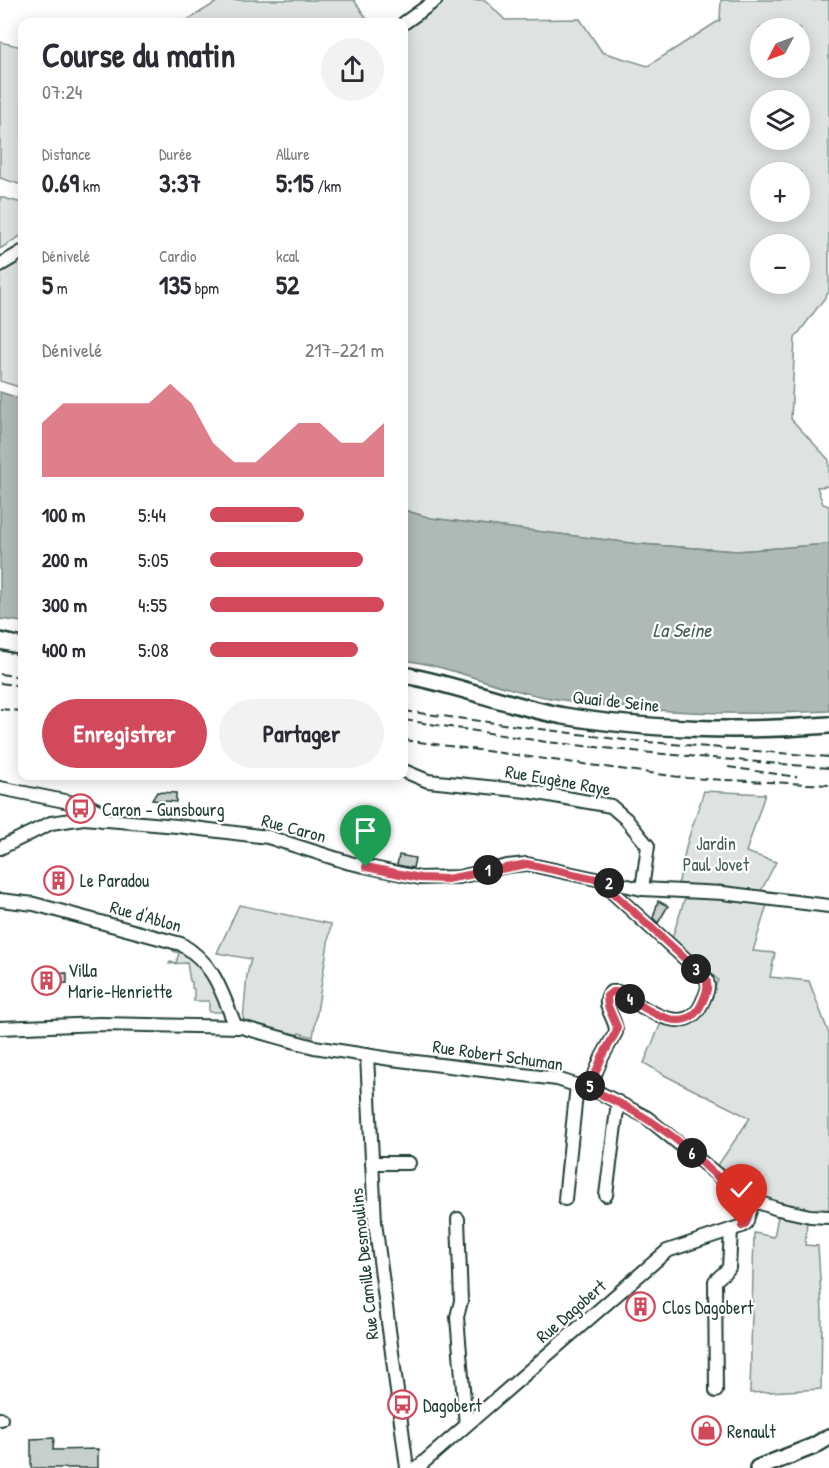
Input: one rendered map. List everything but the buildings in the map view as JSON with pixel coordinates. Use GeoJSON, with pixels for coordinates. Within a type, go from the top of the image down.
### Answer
{"type":"FeatureCollection","features":[{"type":"Feature","properties":{"kind":"main road"},"geometry":{"type":"LineString","coordinates":[[0,641],[18,645]]}},
{"type":"Feature","properties":{"kind":"main road","name":"Quai de Seine"},"geometry":{"type":"LineString","coordinates":[[408,676],[447,684],[534,710],[587,718],[729,729],[829,725]]}},
{"type":"Feature","properties":{"kind":"main road"},"geometry":{"type":"LineString","coordinates":[[758,1468],[814,1446],[829,1437]]}},
{"type":"Feature","properties":{"kind":"main road"},"geometry":{"type":"LineString","coordinates":[[778,1468],[829,1449]]}},
{"type":"Feature","properties":{"kind":"street"},"geometry":{"type":"LineString","coordinates":[[408,20],[436,0]]}},
{"type":"Feature","properties":{"kind":"street"},"geometry":{"type":"LineString","coordinates":[[0,265],[18,254]]}},
{"type":"Feature","properties":{"kind":"street","name":"Rue Eugène Raye"},"geometry":{"type":"LineString","coordinates":[[408,773],[428,781],[527,790],[611,806],[626,819],[648,846],[642,889]]}},
{"type":"Feature","properties":{"kind":"street"},"geometry":{"type":"LineString","coordinates":[[0,788],[89,806],[97,810],[102,820]]}},
{"type":"Feature","properties":{"kind":"street","name":"Rue Caron"},"geometry":{"type":"LineString","coordinates":[[0,848],[51,823],[84,818],[177,825],[268,837],[350,863],[420,878],[459,877],[527,864],[642,889],[723,892],[829,906]]}},
{"type":"Feature","properties":{"kind":"street"},"geometry":{"type":"LineString","coordinates":[[589,1089],[617,1027],[607,1002],[607,996],[612,992],[618,992],[664,1017],[679,1020],[698,1011],[708,989],[705,977],[612,892],[609,882]]}},
{"type":"Feature","properties":{"kind":"street","name":"Rue d'Ablon"},"geometry":{"type":"LineString","coordinates":[[0,900],[34,904],[181,944],[196,953],[211,969],[236,1027]]}},
{"type":"Feature","properties":{"kind":"street","name":"Rue Robert Schuman"},"geometry":{"type":"LineString","coordinates":[[0,1028],[80,1024],[236,1027],[314,1047],[439,1065],[537,1075],[577,1085],[618,1102],[667,1132],[724,1182],[753,1201],[799,1214],[829,1217]]}},
{"type":"Feature","properties":{"kind":"street","name":"Rue Camille Desmoulins"},"geometry":{"type":"LineString","coordinates":[[367,1055],[375,1222],[407,1468]]}},
{"type":"Feature","properties":{"kind":"street"},"geometry":{"type":"LineString","coordinates":[[564,1199],[577,1085]]}},
{"type":"Feature","properties":{"kind":"street"},"geometry":{"type":"LineString","coordinates":[[606,1195],[618,1102]]}},
{"type":"Feature","properties":{"kind":"street"},"geometry":{"type":"LineString","coordinates":[[372,1163],[409,1163]]}},
{"type":"Feature","properties":{"kind":"street","name":"Rue Dagobert"},"geometry":{"type":"LineString","coordinates":[[417,1468],[667,1251],[746,1223],[753,1201]]}},
{"type":"Feature","properties":{"kind":"street"},"geometry":{"type":"LineString","coordinates":[[458,1219],[460,1301],[457,1317],[466,1425]]}},
{"type":"Feature","properties":{"kind":"street"},"geometry":{"type":"LineString","coordinates":[[716,1391],[715,1281],[729,1268],[731,1230]]}},
{"type":"Feature","properties":{"kind":"green space"},"geometry":{"type":"Polygon","coordinates":[[[220,0],[354,0],[366,18],[191,18],[220,0]]]}},
{"type":"Feature","properties":{"kind":"green space"},"geometry":{"type":"Polygon","coordinates":[[[445,0],[485,0],[505,20],[580,19],[602,52],[648,66],[720,20],[721,0],[829,0],[829,292],[795,338],[791,419],[829,460],[829,486],[817,487],[823,504],[829,506],[829,544],[737,551],[639,544],[430,518],[408,511],[408,26],[445,0]]]}},
{"type":"Feature","properties":{"kind":"green space"},"geometry":{"type":"Polygon","coordinates":[[[0,42],[18,46],[18,184],[0,178],[0,42]]]}},
{"type":"Feature","properties":{"kind":"green space"},"geometry":{"type":"Polygon","coordinates":[[[0,197],[18,202],[18,238],[0,249],[0,197]]]}},
{"type":"Feature","properties":{"kind":"green space"},"geometry":{"type":"Polygon","coordinates":[[[18,258],[18,387],[0,381],[0,268],[18,258]]]}},
{"type":"Feature","properties":{"kind":"green space","name":"Jardin Paul Jovet"},"geometry":{"type":"Polygon","coordinates":[[[704,791],[765,794],[746,852],[776,862],[760,893],[719,885],[715,887],[678,885],[687,843],[704,791]]]}},
{"type":"Feature","properties":{"kind":"green space"},"geometry":{"type":"Polygon","coordinates":[[[686,895],[767,905],[753,951],[775,953],[770,977],[809,981],[829,1034],[829,1213],[797,1210],[754,1196],[716,1168],[750,1118],[644,1063],[661,1023],[674,1026],[692,1022],[704,1009],[718,980],[672,938],[686,895]]]}},
{"type":"Feature","properties":{"kind":"green space"},"geometry":{"type":"Polygon","coordinates":[[[239,905],[331,924],[313,1037],[299,1033],[295,1036],[243,1020],[247,975],[251,959],[217,953],[239,905]]]}},
{"type":"Feature","properties":{"kind":"green space"},"geometry":{"type":"Polygon","coordinates":[[[175,946],[204,969],[223,1012],[209,1012],[209,1001],[194,1001],[194,989],[187,963],[169,964],[170,962],[176,963],[179,953],[173,951],[175,946]]]}},
{"type":"Feature","properties":{"kind":"green space"},"geometry":{"type":"Polygon","coordinates":[[[778,1216],[807,1221],[805,1245],[818,1246],[822,1312],[821,1389],[750,1393],[754,1233],[774,1237],[778,1216]]]}},
{"type":"Feature","properties":{"kind":"water"},"geometry":{"type":"Polygon","coordinates":[[[0,392],[18,398],[18,621],[0,619],[0,392]]]}},
{"type":"Feature","properties":{"kind":"water","name":"La Seine"},"geometry":{"type":"Polygon","coordinates":[[[408,511],[431,518],[639,544],[737,551],[829,544],[829,711],[689,712],[585,703],[513,690],[408,661],[408,511]]]}},
{"type":"Feature","properties":{"kind":"railway"},"geometry":{"type":"LineString","coordinates":[[0,674],[18,676]]}},
{"type":"Feature","properties":{"kind":"railway"},"geometry":{"type":"LineString","coordinates":[[0,683],[18,685]]}},
{"type":"Feature","properties":{"kind":"railway"},"geometry":{"type":"LineString","coordinates":[[0,709],[18,711]]}},
{"type":"Feature","properties":{"kind":"railway"},"geometry":{"type":"LineString","coordinates":[[408,712],[624,740],[829,757]]}},
{"type":"Feature","properties":{"kind":"railway"},"geometry":{"type":"LineString","coordinates":[[408,721],[547,742],[829,768]]}},
{"type":"Feature","properties":{"kind":"railway"},"geometry":{"type":"LineString","coordinates":[[408,741],[687,778],[829,785]]}},
{"type":"Feature","properties":{"kind":"railway"},"geometry":{"type":"LineString","coordinates":[[728,767],[797,777]]}},
{"type":"Feature","properties":{"kind":"place","name":"Caron - Gunsbourg"},"geometry":{"type":"Point","coordinates":[81,809]}},
{"type":"Feature","properties":{"kind":"place","name":"Le Paradou"},"geometry":{"type":"Point","coordinates":[59,880]}},
{"type":"Feature","properties":{"kind":"place","name":"Villa Marie-Henriette"},"geometry":{"type":"Point","coordinates":[47,980]}},
{"type":"Feature","properties":{"kind":"place","name":"Clos Dagobert"},"geometry":{"type":"Point","coordinates":[641,1307]}},
{"type":"Feature","properties":{"kind":"place","name":"Dagobert"},"geometry":{"type":"Point","coordinates":[402,1405]}},
{"type":"Feature","properties":{"kind":"place","name":"Renault"},"geometry":{"type":"Point","coordinates":[706,1431]}},
{"type":"Feature","properties":{"kind":"route"},"geometry":{"type":"LineString","coordinates":[[366,867],[420,878],[447,879],[527,864],[609,882],[612,892],[705,977],[708,989],[698,1011],[690,1017],[679,1020],[670,1020],[648,1011],[618,992],[612,992],[607,996],[608,1006],[617,1027],[589,1089],[646,1117],[667,1132],[724,1182],[753,1201],[746,1223],[742,1226]]}}]}
